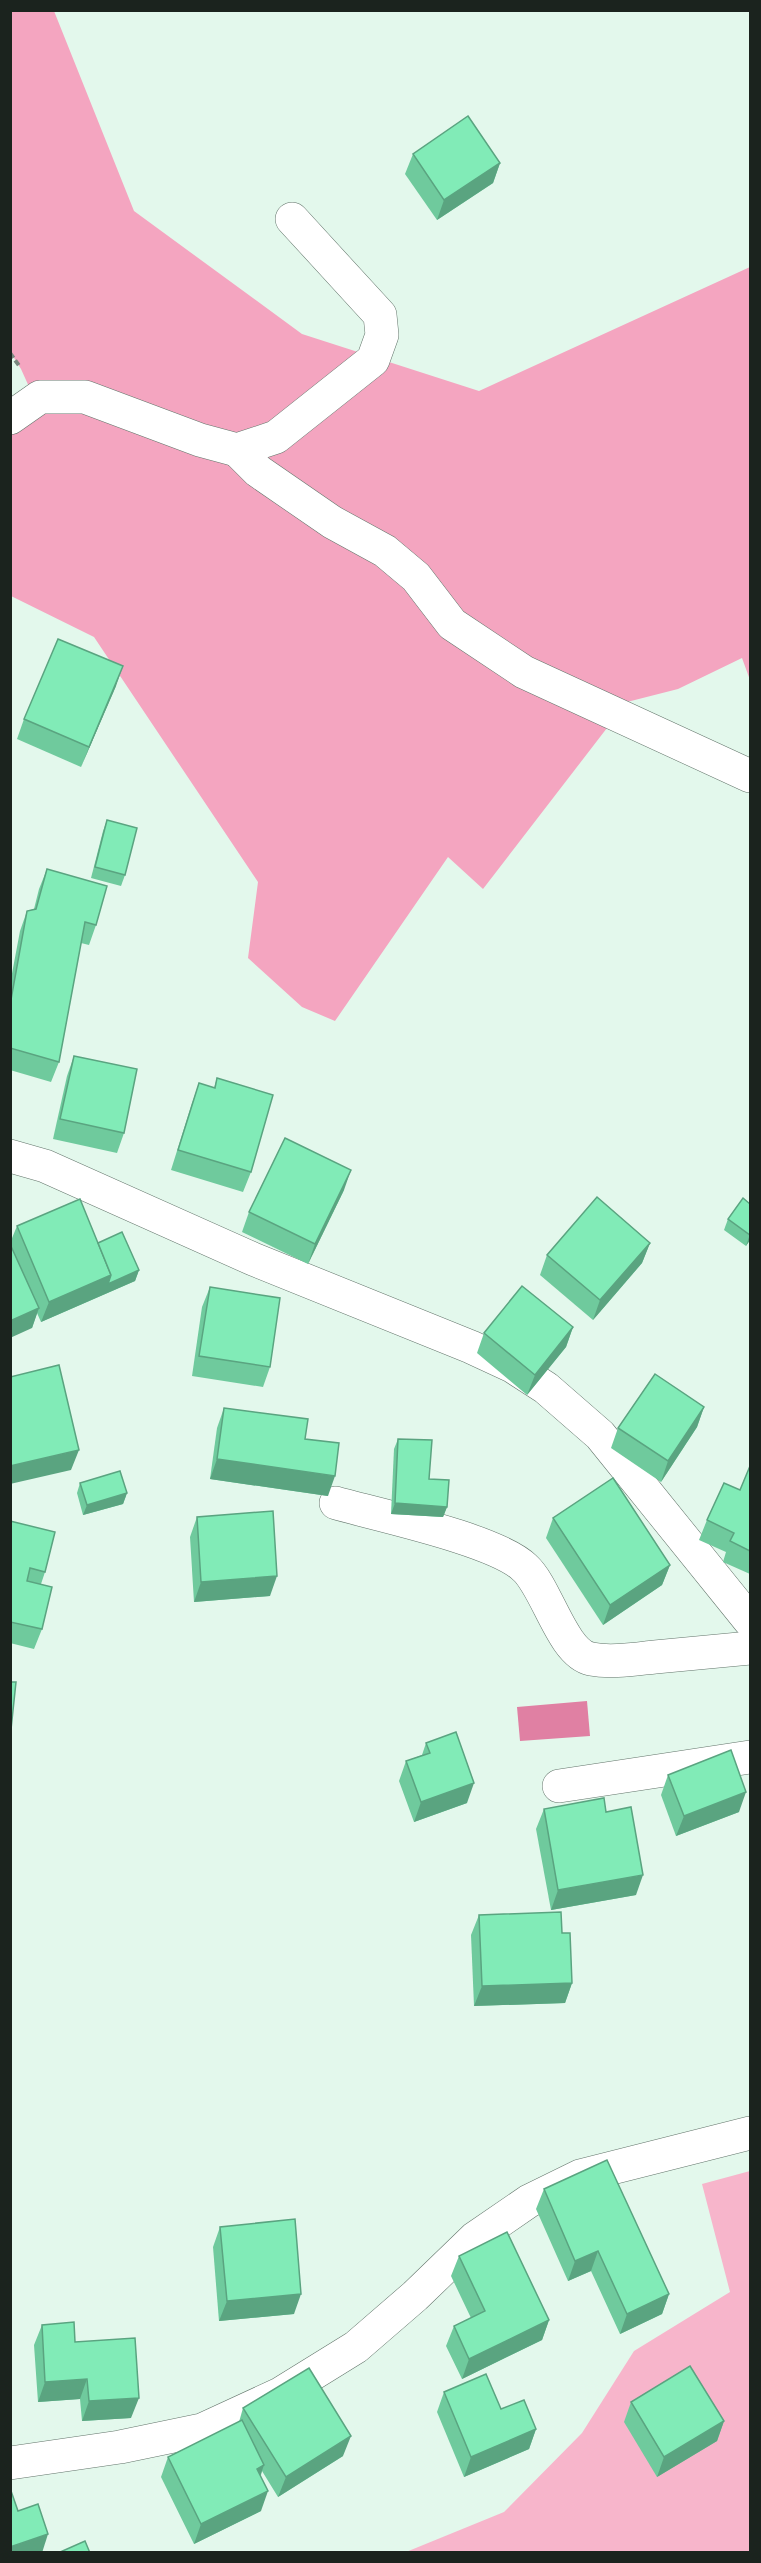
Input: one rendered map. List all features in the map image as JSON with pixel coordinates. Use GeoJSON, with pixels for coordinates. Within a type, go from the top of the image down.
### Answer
{"type":"FeatureCollection","features":[{"type":"Feature","properties":{"kind":"street"},"geometry":{"type":"LineString","coordinates":[[237,450],[276,437],[373,360],[382,335],[380,315],[292,219]]}},
{"type":"Feature","properties":{"kind":"street"},"geometry":{"type":"LineString","coordinates":[[10,418],[40,397],[85,397],[200,440],[237,450],[258,471],[332,522],[385,551],[416,577],[452,624],[524,672],[750,776]]}},
{"type":"Feature","properties":{"kind":"street"},"geometry":{"type":"LineString","coordinates":[[10,1156],[45,1166],[254,1259],[462,1343],[512,1366],[546,1388],[600,1435],[750,1621]]}},
{"type":"Feature","properties":{"kind":"street"},"geometry":{"type":"LineString","coordinates":[[336,1503],[466,1540],[503,1553],[525,1567],[538,1584],[569,1641],[578,1652],[590,1659],[627,1660],[750,1648]]}},
{"type":"Feature","properties":{"kind":"street"},"geometry":{"type":"LineString","coordinates":[[559,1786],[750,1758]]}},
{"type":"Feature","properties":{"kind":"street"},"geometry":{"type":"LineString","coordinates":[[10,2463],[120,2447],[202,2430],[280,2394],[356,2347],[415,2296],[475,2238],[529,2201],[580,2176],[750,2133]]}},
{"type":"Feature","properties":{"kind":"shaded area"},"geometry":{"type":"Polygon","coordinates":[[[11,11],[54,11],[134,211],[302,334],[479,391],[750,267],[750,680],[742,658],[678,689],[627,702],[483,889],[448,857],[335,1021],[302,1007],[248,958],[258,882],[94,637],[11,596],[10,418],[35,400],[11,353],[11,11]]]}},
{"type":"Feature","properties":{"kind":"shaded area"},"geometry":{"type":"Polygon","coordinates":[[[587,1701],[590,1736],[520,1741],[517,1707],[587,1701]]]}},
{"type":"Feature","properties":{"kind":"shaded area"},"geometry":{"type":"Polygon","coordinates":[[[750,2171],[750,2552],[406,2552],[504,2512],[582,2433],[634,2351],[730,2292],[702,2184],[750,2171]]]}},
{"type":"Feature","properties":{"kind":"building"},"geometry":{"type":"Polygon","coordinates":[[[468,116],[500,163],[444,200],[413,154],[468,116]]]}},
{"type":"Feature","properties":{"kind":"building"},"geometry":{"type":"Polygon","coordinates":[[[58,639],[123,666],[89,747],[24,719],[58,639]]]}},
{"type":"Feature","properties":{"kind":"building"},"geometry":{"type":"Polygon","coordinates":[[[107,820],[137,828],[125,875],[95,867],[107,820]]]}},
{"type":"Feature","properties":{"kind":"building"},"geometry":{"type":"Polygon","coordinates":[[[47,869],[107,886],[96,925],[85,922],[59,1062],[10,1048],[10,1005],[27,911],[36,909],[47,869]]]}},
{"type":"Feature","properties":{"kind":"building"},"geometry":{"type":"Polygon","coordinates":[[[74,1056],[137,1069],[124,1133],[60,1119],[74,1056]]]}},
{"type":"Feature","properties":{"kind":"building"},"geometry":{"type":"Polygon","coordinates":[[[217,1078],[273,1095],[251,1172],[178,1150],[199,1083],[215,1088],[217,1078]]]}},
{"type":"Feature","properties":{"kind":"building"},"geometry":{"type":"Polygon","coordinates":[[[285,1138],[351,1170],[315,1244],[249,1212],[285,1138]]]}},
{"type":"Feature","properties":{"kind":"building"},"geometry":{"type":"Polygon","coordinates":[[[597,1197],[650,1243],[600,1300],[547,1255],[597,1197]]]}},
{"type":"Feature","properties":{"kind":"building"},"geometry":{"type":"Polygon","coordinates":[[[743,1198],[750,1204],[750,1235],[728,1219],[743,1198]]]}},
{"type":"Feature","properties":{"kind":"building"},"geometry":{"type":"Polygon","coordinates":[[[80,1199],[111,1275],[49,1302],[17,1226],[80,1199]]]}},
{"type":"Feature","properties":{"kind":"building"},"geometry":{"type":"Polygon","coordinates":[[[122,1232],[139,1270],[108,1284],[111,1275],[98,1243],[122,1232]]]}},
{"type":"Feature","properties":{"kind":"building"},"geometry":{"type":"Polygon","coordinates":[[[10,1244],[39,1308],[10,1321],[10,1244]]]}},
{"type":"Feature","properties":{"kind":"building"},"geometry":{"type":"Polygon","coordinates":[[[522,1286],[573,1327],[535,1375],[484,1333],[522,1286]]]}},
{"type":"Feature","properties":{"kind":"building"},"geometry":{"type":"Polygon","coordinates":[[[210,1287],[280,1298],[270,1367],[199,1356],[210,1287]]]}},
{"type":"Feature","properties":{"kind":"building"},"geometry":{"type":"Polygon","coordinates":[[[59,1365],[79,1450],[10,1466],[10,1377],[59,1365]]]}},
{"type":"Feature","properties":{"kind":"building"},"geometry":{"type":"Polygon","coordinates":[[[655,1374],[704,1407],[668,1461],[618,1428],[655,1374]]]}},
{"type":"Feature","properties":{"kind":"building"},"geometry":{"type":"Polygon","coordinates":[[[224,1408],[308,1419],[305,1439],[339,1443],[335,1476],[217,1459],[224,1408]]]}},
{"type":"Feature","properties":{"kind":"building"},"geometry":{"type":"Polygon","coordinates":[[[398,1439],[432,1440],[429,1479],[449,1480],[447,1507],[395,1503],[398,1439]]]}},
{"type":"Feature","properties":{"kind":"building"},"geometry":{"type":"Polygon","coordinates":[[[750,1466],[750,1551],[730,1541],[734,1533],[707,1520],[724,1483],[740,1490],[750,1466]]]}},
{"type":"Feature","properties":{"kind":"building"},"geometry":{"type":"Polygon","coordinates":[[[120,1471],[127,1493],[87,1505],[80,1483],[120,1471]]]}},
{"type":"Feature","properties":{"kind":"building"},"geometry":{"type":"Polygon","coordinates":[[[613,1478],[670,1565],[610,1605],[553,1518],[613,1478]]]}},
{"type":"Feature","properties":{"kind":"building"},"geometry":{"type":"Polygon","coordinates":[[[273,1511],[277,1576],[201,1582],[197,1517],[273,1511]]]}},
{"type":"Feature","properties":{"kind":"building"},"geometry":{"type":"Polygon","coordinates":[[[10,1521],[55,1532],[45,1572],[30,1568],[27,1581],[52,1587],[42,1629],[10,1622],[10,1521]]]}},
{"type":"Feature","properties":{"kind":"building"},"geometry":{"type":"Polygon","coordinates":[[[10,1682],[16,1682],[10,1739],[10,1682]]]}},
{"type":"Feature","properties":{"kind":"building"},"geometry":{"type":"Polygon","coordinates":[[[456,1732],[474,1783],[421,1802],[406,1761],[430,1753],[426,1743],[456,1732]]]}},
{"type":"Feature","properties":{"kind":"building"},"geometry":{"type":"Polygon","coordinates":[[[731,1750],[746,1792],[684,1816],[668,1775],[731,1750]]]}},
{"type":"Feature","properties":{"kind":"building"},"geometry":{"type":"Polygon","coordinates":[[[604,1798],[606,1812],[631,1807],[643,1875],[558,1890],[544,1809],[604,1798]]]}},
{"type":"Feature","properties":{"kind":"building"},"geometry":{"type":"Polygon","coordinates":[[[561,1912],[562,1933],[570,1933],[572,1983],[482,1986],[479,1915],[561,1912]]]}},
{"type":"Feature","properties":{"kind":"building"},"geometry":{"type":"Polygon","coordinates":[[[607,2160],[669,2294],[627,2314],[598,2251],[575,2261],[544,2189],[607,2160]]]}},
{"type":"Feature","properties":{"kind":"building"},"geometry":{"type":"Polygon","coordinates":[[[295,2219],[301,2294],[227,2301],[220,2227],[295,2219]]]}},
{"type":"Feature","properties":{"kind":"building"},"geometry":{"type":"Polygon","coordinates":[[[507,2232],[549,2320],[469,2359],[454,2326],[485,2311],[459,2256],[507,2232]]]}},
{"type":"Feature","properties":{"kind":"building"},"geometry":{"type":"Polygon","coordinates":[[[74,2322],[75,2342],[135,2338],[139,2398],[89,2401],[87,2379],[45,2382],[42,2325],[74,2322]]]}},
{"type":"Feature","properties":{"kind":"building"},"geometry":{"type":"Polygon","coordinates":[[[690,2366],[724,2421],[664,2457],[631,2402],[690,2366]]]}},
{"type":"Feature","properties":{"kind":"building"},"geometry":{"type":"Polygon","coordinates":[[[309,2368],[351,2436],[286,2477],[243,2408],[309,2368]]]}},
{"type":"Feature","properties":{"kind":"building"},"geometry":{"type":"Polygon","coordinates":[[[486,2374],[501,2409],[524,2400],[536,2429],[471,2457],[444,2392],[486,2374]]]}},
{"type":"Feature","properties":{"kind":"building"},"geometry":{"type":"Polygon","coordinates":[[[242,2420],[264,2465],[257,2469],[268,2491],[201,2524],[168,2457],[242,2420]]]}},
{"type":"Feature","properties":{"kind":"building"},"geometry":{"type":"Polygon","coordinates":[[[10,2488],[18,2511],[38,2504],[48,2534],[10,2547],[10,2488]]]}},
{"type":"Feature","properties":{"kind":"building"},"geometry":{"type":"Polygon","coordinates":[[[85,2541],[90,2553],[58,2553],[85,2541]]]}}]}
